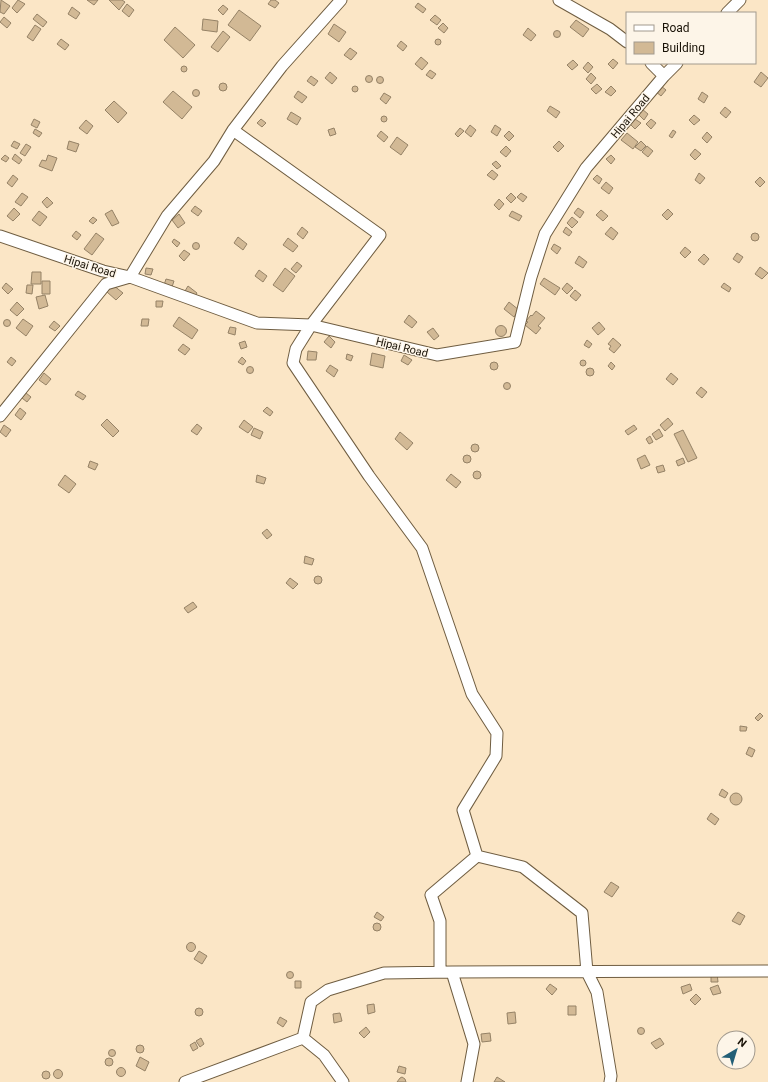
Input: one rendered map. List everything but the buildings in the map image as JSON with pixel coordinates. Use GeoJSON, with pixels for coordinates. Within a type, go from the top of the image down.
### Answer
{"type":"FeatureCollection","features":[{"type":"Feature","properties":{"kind":"street"},"geometry":{"type":"LineString","coordinates":[[0,416],[106,284],[130,277],[167,216],[214,161],[233,130],[282,66],[341,0]]}},
{"type":"Feature","properties":{"kind":"street"},"geometry":{"type":"LineString","coordinates":[[559,0],[610,29],[626,41]]}},
{"type":"Feature","properties":{"kind":"street"},"geometry":{"type":"LineString","coordinates":[[728,12],[740,0]]}},
{"type":"Feature","properties":{"kind":"street"},"geometry":{"type":"LineString","coordinates":[[652,64],[664,76]]}},
{"type":"Feature","properties":{"kind":"street","name":"Hipai Road"},"geometry":{"type":"LineString","coordinates":[[0,236],[103,271],[130,277],[257,323],[311,325],[436,355],[514,342],[531,278],[545,234],[586,168],[664,76],[676,64]]}},
{"type":"Feature","properties":{"kind":"street"},"geometry":{"type":"LineString","coordinates":[[233,130],[380,235],[311,325],[296,349],[293,363],[369,476],[422,548],[472,694],[497,733],[496,756],[463,810],[477,856]]}},
{"type":"Feature","properties":{"kind":"street"},"geometry":{"type":"LineString","coordinates":[[477,856],[523,867],[582,913],[587,972],[597,992],[611,1076],[610,1082]]}},
{"type":"Feature","properties":{"kind":"street"},"geometry":{"type":"LineString","coordinates":[[440,972],[440,922],[431,895],[477,856]]}},
{"type":"Feature","properties":{"kind":"street"},"geometry":{"type":"LineString","coordinates":[[303,1038],[312,1002],[328,990],[384,973],[768,971]]}},
{"type":"Feature","properties":{"kind":"street"},"geometry":{"type":"LineString","coordinates":[[452,972],[474,1044],[467,1082]]}},
{"type":"Feature","properties":{"kind":"street"},"geometry":{"type":"LineString","coordinates":[[185,1082],[303,1038]]}},
{"type":"Feature","properties":{"kind":"street"},"geometry":{"type":"LineString","coordinates":[[303,1038],[324,1055],[343,1082]]}}]}
